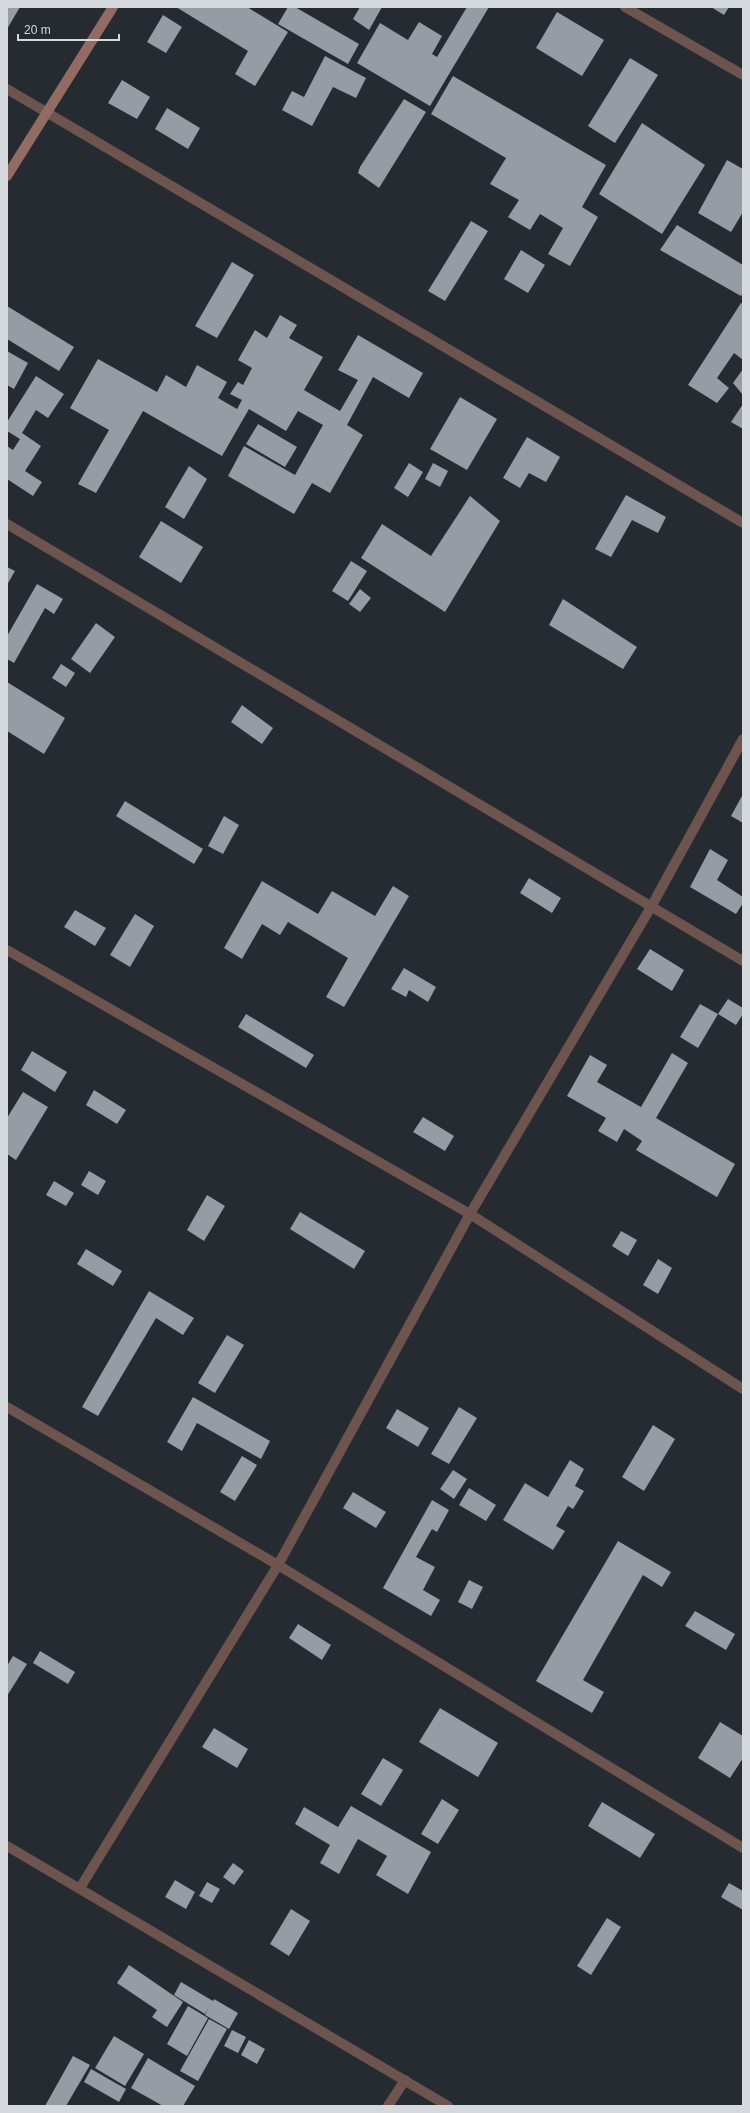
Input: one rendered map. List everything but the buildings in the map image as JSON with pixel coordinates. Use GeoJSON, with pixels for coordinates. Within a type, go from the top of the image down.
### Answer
{"type":"FeatureCollection","features":[{"type":"Feature","properties":{"kind":"street"},"geometry":{"type":"LineString","coordinates":[[7,176],[113,7]]}},
{"type":"Feature","properties":{"kind":"street"},"geometry":{"type":"LineString","coordinates":[[625,7],[743,75]]}},
{"type":"Feature","properties":{"kind":"street"},"geometry":{"type":"LineString","coordinates":[[7,89],[46,114],[743,523]]}},
{"type":"Feature","properties":{"kind":"street"},"geometry":{"type":"LineString","coordinates":[[7,524],[743,961]]}},
{"type":"Feature","properties":{"kind":"street"},"geometry":{"type":"LineString","coordinates":[[80,1888],[278,1565],[470,1214],[651,907],[743,739]]}},
{"type":"Feature","properties":{"kind":"street"},"geometry":{"type":"LineString","coordinates":[[7,950],[470,1214],[743,1389]]}},
{"type":"Feature","properties":{"kind":"street"},"geometry":{"type":"LineString","coordinates":[[7,1407],[278,1565],[743,1848]]}},
{"type":"Feature","properties":{"kind":"street"},"geometry":{"type":"LineString","coordinates":[[7,1846],[448,2106]]}},
{"type":"Feature","properties":{"kind":"street"},"geometry":{"type":"LineString","coordinates":[[388,2106],[405,2080]]}}]}
